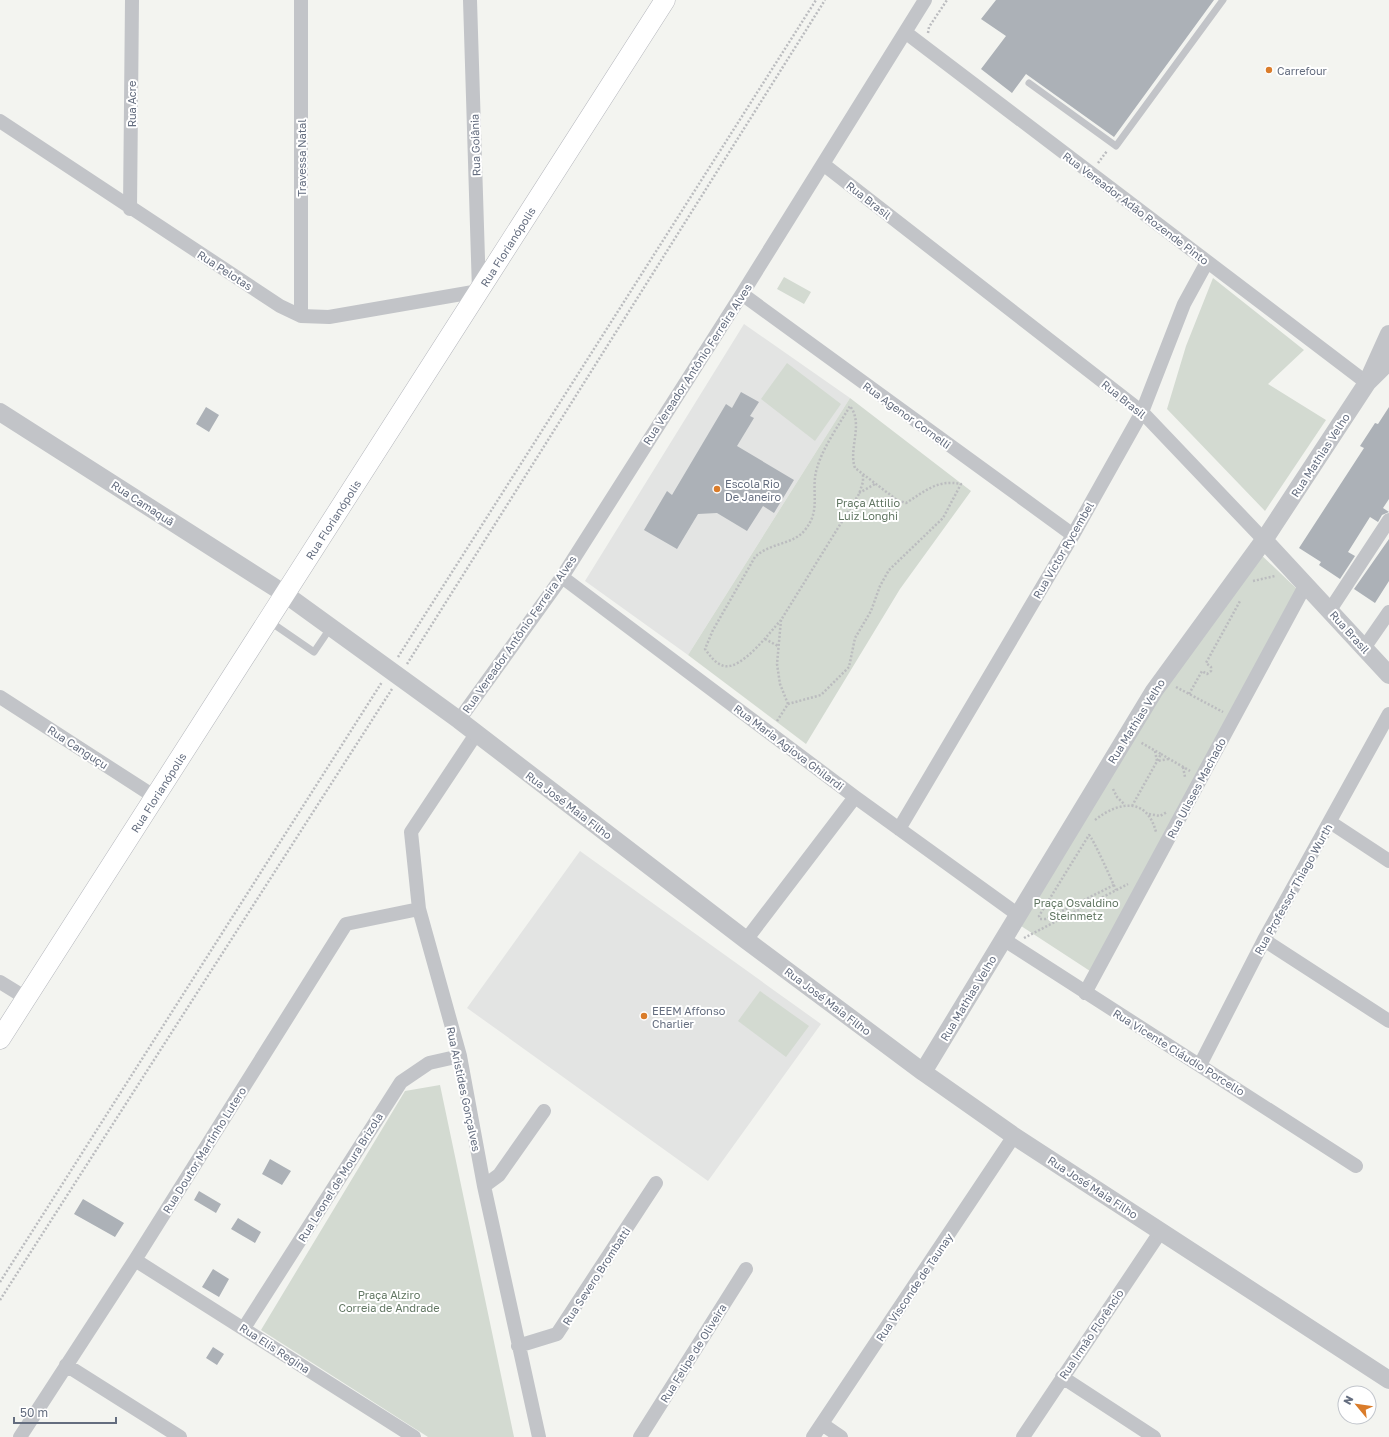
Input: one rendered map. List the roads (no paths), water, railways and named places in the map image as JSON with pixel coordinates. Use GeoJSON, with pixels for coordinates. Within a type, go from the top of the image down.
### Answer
{"type":"FeatureCollection","features":[{"type":"Feature","properties":{"kind":"main road","name":"Rua Florianópolis"},"geometry":{"type":"LineString","coordinates":[[0,1039],[665,0]]}},
{"type":"Feature","properties":{"kind":"street","name":"Rua Acre"},"geometry":{"type":"LineString","coordinates":[[130,208],[132,0]]}},
{"type":"Feature","properties":{"kind":"street","name":"Travessa Natal"},"geometry":{"type":"LineString","coordinates":[[301,0],[301,316]]}},
{"type":"Feature","properties":{"kind":"street","name":"Rua Goiânia"},"geometry":{"type":"LineString","coordinates":[[470,0],[479,290]]}},
{"type":"Feature","properties":{"kind":"street","name":"Rua Vereador Antônio Ferreira Alves"},"geometry":{"type":"LineString","coordinates":[[459,720],[562,577],[742,294],[925,0]]}},
{"type":"Feature","properties":{"kind":"street","name":"Rua Vereador Adão Rozende Pinto"},"geometry":{"type":"LineString","coordinates":[[905,32],[1367,383]]}},
{"type":"Feature","properties":{"kind":"street","name":"Rua Pelotas"},"geometry":{"type":"LineString","coordinates":[[0,121],[280,306],[301,316],[329,317],[479,290]]}},
{"type":"Feature","properties":{"kind":"street","name":"Rua Brasil"},"geometry":{"type":"LineString","coordinates":[[823,164],[1142,412],[1306,584],[1389,675]]}},
{"type":"Feature","properties":{"kind":"street","name":"Rua Víctor Rycembel"},"geometry":{"type":"LineString","coordinates":[[898,829],[1073,536],[1142,412],[1184,304],[1208,262]]}},
{"type":"Feature","properties":{"kind":"street","name":"Rua Agenor Cornelli"},"geometry":{"type":"LineString","coordinates":[[742,294],[1073,536]]}},
{"type":"Feature","properties":{"kind":"street","name":"Rua Mathias Velho"},"geometry":{"type":"LineString","coordinates":[[1367,383],[1375,362],[1389,334]]}},
{"type":"Feature","properties":{"kind":"street","name":"Rua Mathias Velho"},"geometry":{"type":"LineString","coordinates":[[923,1072],[1154,691],[1264,540],[1367,383],[1389,361]]}},
{"type":"Feature","properties":{"kind":"street","name":"Rua Camaquã"},"geometry":{"type":"LineString","coordinates":[[0,412],[285,594]]}},
{"type":"Feature","properties":{"kind":"street"},"geometry":{"type":"LineString","coordinates":[[1330,610],[1389,520]]}},
{"type":"Feature","properties":{"kind":"street","name":"Rua Maria Agiova Ghilardi"},"geometry":{"type":"LineString","coordinates":[[562,577],[898,829],[1018,914]]}},
{"type":"Feature","properties":{"kind":"street","name":"Rua Ulisses Machado"},"geometry":{"type":"LineString","coordinates":[[1085,993],[1306,584]]}},
{"type":"Feature","properties":{"kind":"street","name":"Rua José Maia Filho"},"geometry":{"type":"LineString","coordinates":[[285,594],[459,720],[746,940],[923,1072],[1014,1136],[1389,1380]]}},
{"type":"Feature","properties":{"kind":"street"},"geometry":{"type":"LineString","coordinates":[[1364,648],[1389,612]]}},
{"type":"Feature","properties":{"kind":"street","name":"Rua Canguçu"},"geometry":{"type":"LineString","coordinates":[[0,697],[155,797]]}},
{"type":"Feature","properties":{"kind":"street","name":"Rua Professor Thiago Wurth"},"geometry":{"type":"LineString","coordinates":[[1200,1065],[1264,940],[1389,714]]}},
{"type":"Feature","properties":{"kind":"street","name":"Rua Aristides Gonçalves"},"geometry":{"type":"LineString","coordinates":[[476,734],[411,832],[419,909],[460,1056],[484,1186],[539,1437]]}},
{"type":"Feature","properties":{"kind":"street"},"geometry":{"type":"LineString","coordinates":[[746,940],[855,797]]}},
{"type":"Feature","properties":{"kind":"street"},"geometry":{"type":"LineString","coordinates":[[1330,822],[1389,861]]}},
{"type":"Feature","properties":{"kind":"street","name":"Rua Doutor Martinho Lutero"},"geometry":{"type":"LineString","coordinates":[[20,1437],[135,1260],[346,924],[419,909]]}},
{"type":"Feature","properties":{"kind":"street","name":"Rua Vicente Cláudio Porcello"},"geometry":{"type":"LineString","coordinates":[[1003,939],[1356,1166]]}},
{"type":"Feature","properties":{"kind":"street"},"geometry":{"type":"LineString","coordinates":[[1264,940],[1389,1022]]}},
{"type":"Feature","properties":{"kind":"street"},"geometry":{"type":"LineString","coordinates":[[0,982],[26,998]]}},
{"type":"Feature","properties":{"kind":"street","name":"Rua Leonel de Moura Brizola"},"geometry":{"type":"LineString","coordinates":[[244,1328],[401,1082],[429,1063],[460,1056]]}},
{"type":"Feature","properties":{"kind":"street"},"geometry":{"type":"LineString","coordinates":[[484,1186],[499,1176],[544,1111]]}},
{"type":"Feature","properties":{"kind":"street","name":"Rua Visconde de Taunay"},"geometry":{"type":"LineString","coordinates":[[813,1437],[1014,1136]]}},
{"type":"Feature","properties":{"kind":"street","name":"Rua Severo Brombatti"},"geometry":{"type":"LineString","coordinates":[[518,1346],[557,1334],[656,1183]]}},
{"type":"Feature","properties":{"kind":"street","name":"Rua Irmão Florêncio"},"geometry":{"type":"LineString","coordinates":[[1023,1437],[1161,1231]]}},
{"type":"Feature","properties":{"kind":"street","name":"Rua Elis Regina"},"geometry":{"type":"LineString","coordinates":[[135,1260],[414,1437]]}},
{"type":"Feature","properties":{"kind":"street","name":"Rua Felipe de Oliveira"},"geometry":{"type":"LineString","coordinates":[[640,1437],[746,1269]]}},
{"type":"Feature","properties":{"kind":"street"},"geometry":{"type":"LineString","coordinates":[[66,1365],[180,1437]]}},
{"type":"Feature","properties":{"kind":"street"},"geometry":{"type":"LineString","coordinates":[[1062,1377],[1154,1437]]}},
{"type":"Feature","properties":{"kind":"street"},"geometry":{"type":"LineString","coordinates":[[822,1424],[841,1437]]}},
{"type":"Feature","properties":{"kind":"lane"},"geometry":{"type":"LineString","coordinates":[[1029,83],[1116,146],[1223,0]]}},
{"type":"Feature","properties":{"kind":"lane"},"geometry":{"type":"LineString","coordinates":[[268,621],[314,652],[330,627]]}},
{"type":"Feature","properties":{"kind":"place","name":"Carrefour"},"geometry":{"type":"Point","coordinates":[1269,70]}},
{"type":"Feature","properties":{"kind":"place","name":"Escola Rio De Janeiro"},"geometry":{"type":"Point","coordinates":[717,489]}},
{"type":"Feature","properties":{"kind":"place","name":"EEEM Affonso Charlier"},"geometry":{"type":"Point","coordinates":[644,1016]}},
{"type":"Feature","properties":{"kind":"park label","name":"Praça Attilio Luiz Longhi"},"geometry":{"type":"Point","coordinates":[868,508]}},
{"type":"Feature","properties":{"kind":"park label","name":"Praça Osvaldino Steinmetz"},"geometry":{"type":"Point","coordinates":[1076,908]}},
{"type":"Feature","properties":{"kind":"park label","name":"Praça Alziro Correia de Andrade"},"geometry":{"type":"Point","coordinates":[389,1300]}}]}
